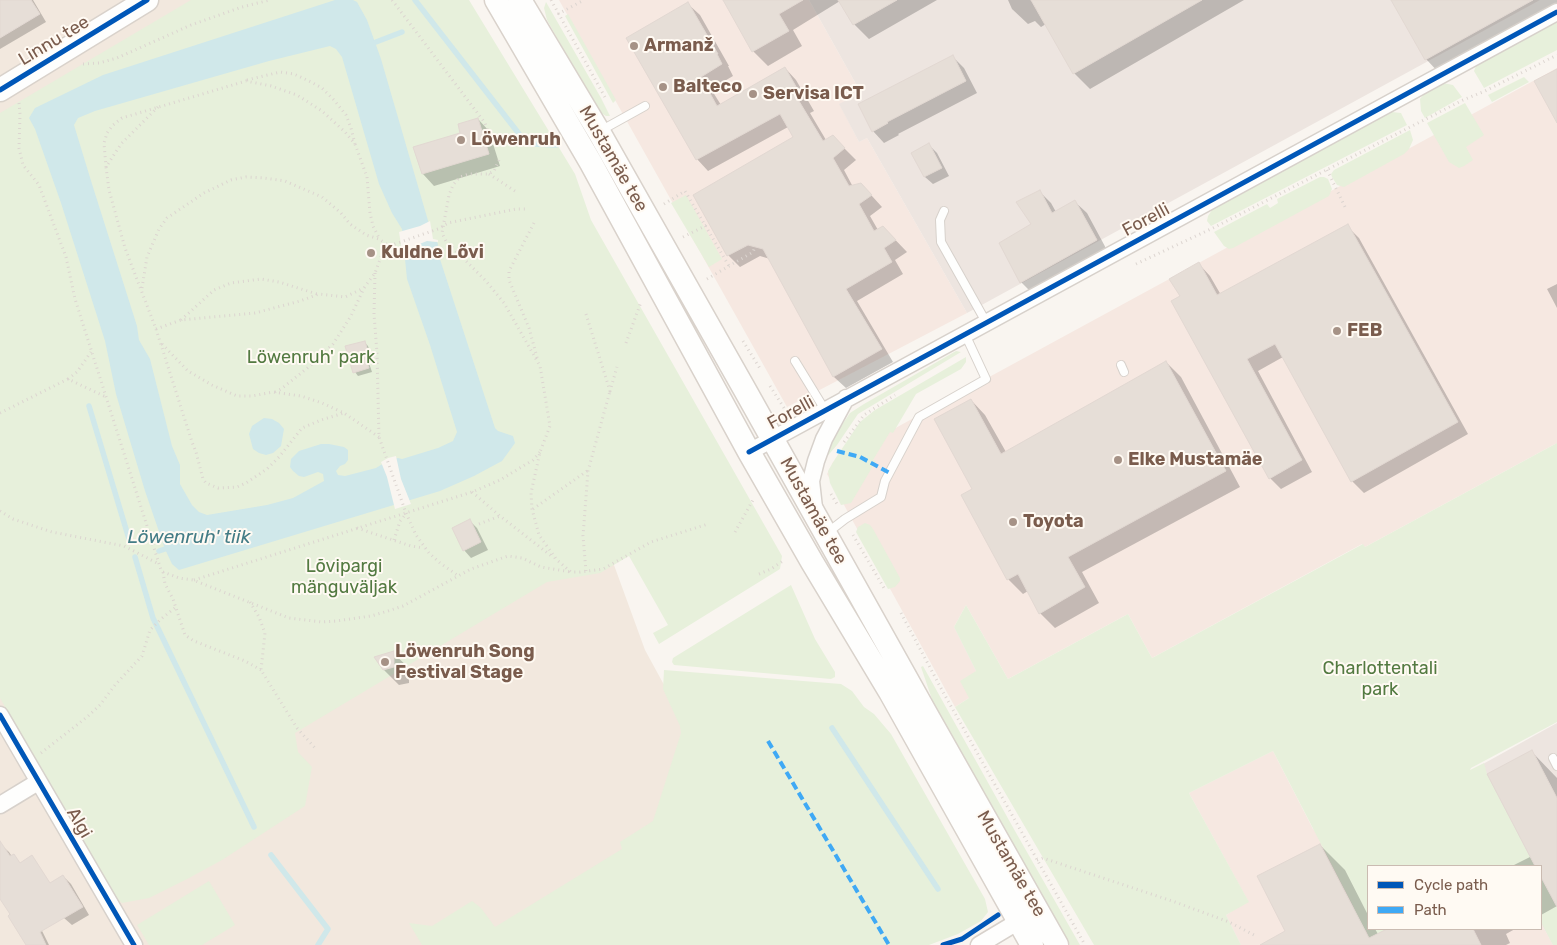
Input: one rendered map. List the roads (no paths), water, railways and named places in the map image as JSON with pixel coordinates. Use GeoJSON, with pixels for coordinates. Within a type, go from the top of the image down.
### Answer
{"type":"FeatureCollection","features":[{"type":"Feature","properties":{"kind":"main road","name":"Linnu tee"},"geometry":{"type":"LineString","coordinates":[[9,94],[147,0]]}},
{"type":"Feature","properties":{"kind":"main road","name":"Mustamäe tee"},"geometry":{"type":"LineString","coordinates":[[496,0],[591,163],[749,452],[890,692],[1032,945]]}},
{"type":"Feature","properties":{"kind":"main road","name":"Mustamäe tee"},"geometry":{"type":"LineString","coordinates":[[520,0],[599,132],[1057,945]]}},
{"type":"Feature","properties":{"kind":"street","name":"Forelli"},"geometry":{"type":"LineString","coordinates":[[749,452],[1557,12]]}},
{"type":"Feature","properties":{"kind":"street"},"geometry":{"type":"LineString","coordinates":[[820,524],[812,481],[816,461],[824,439],[846,398]]}},
{"type":"Feature","properties":{"kind":"street","name":"Algi"},"geometry":{"type":"LineString","coordinates":[[0,715],[134,945]]}},
{"type":"Feature","properties":{"kind":"street"},"geometry":{"type":"LineString","coordinates":[[0,805],[38,782]]}},
{"type":"Feature","properties":{"kind":"street"},"geometry":{"type":"LineString","coordinates":[[979,945],[1019,921]]}},
{"type":"Feature","properties":{"kind":"lane"},"geometry":{"type":"LineString","coordinates":[[599,132],[645,106]]}},
{"type":"Feature","properties":{"kind":"lane"},"geometry":{"type":"LineString","coordinates":[[944,211],[940,220],[941,242],[986,322]]}},
{"type":"Feature","properties":{"kind":"lane"},"geometry":{"type":"LineString","coordinates":[[820,524],[845,519],[881,497],[885,481],[919,417],[986,379],[964,334]]}},
{"type":"Feature","properties":{"kind":"lane"},"geometry":{"type":"LineString","coordinates":[[795,361],[825,410]]}},
{"type":"Feature","properties":{"kind":"lane"},"geometry":{"type":"LineString","coordinates":[[1553,758],[1557,766]]}},
{"type":"Feature","properties":{"kind":"water","name":"Löwenruh' tiik"},"geometry":{"type":"Polygon","coordinates":[[[335,0],[353,0],[357,2],[367,20],[381,59],[429,224],[430,241],[437,242],[438,244],[437,250],[495,428],[498,431],[513,436],[515,443],[502,461],[440,491],[179,570],[172,564],[145,491],[116,394],[105,341],[61,203],[35,129],[29,118],[35,108],[103,75],[335,0]],[[330,46],[269,61],[95,111],[78,118],[74,125],[137,326],[139,340],[150,359],[172,446],[180,465],[180,484],[192,505],[199,512],[207,515],[267,505],[293,498],[324,481],[323,474],[318,472],[304,477],[299,476],[293,471],[290,467],[291,459],[299,451],[321,444],[344,447],[348,450],[348,460],[336,471],[338,475],[345,476],[376,468],[389,460],[402,459],[438,448],[453,441],[457,432],[407,279],[402,229],[392,213],[379,184],[342,57],[336,49],[330,46]]]}},
{"type":"Feature","properties":{"kind":"water"},"geometry":{"type":"Polygon","coordinates":[[[264,418],[272,419],[284,429],[281,446],[273,453],[266,455],[253,449],[249,434],[252,426],[264,418]]]}},
{"type":"Feature","properties":{"kind":"waterway"},"geometry":{"type":"LineString","coordinates":[[415,0],[523,139],[533,144],[556,145]]}},
{"type":"Feature","properties":{"kind":"waterway"},"geometry":{"type":"LineString","coordinates":[[376,42],[402,32]]}},
{"type":"Feature","properties":{"kind":"waterway"},"geometry":{"type":"LineString","coordinates":[[89,406],[129,539]]}},
{"type":"Feature","properties":{"kind":"waterway"},"geometry":{"type":"LineString","coordinates":[[159,551],[165,549]]}},
{"type":"Feature","properties":{"kind":"waterway"},"geometry":{"type":"LineString","coordinates":[[135,557],[153,618],[254,827]]}},
{"type":"Feature","properties":{"kind":"waterway"},"geometry":{"type":"LineString","coordinates":[[832,728],[938,889]]}},
{"type":"Feature","properties":{"kind":"waterway"},"geometry":{"type":"LineString","coordinates":[[271,855],[328,929],[318,945]]}},
{"type":"Feature","properties":{"kind":"place","name":"Armanž"},"geometry":{"type":"Point","coordinates":[634,46]}},
{"type":"Feature","properties":{"kind":"place","name":"Balteco"},"geometry":{"type":"Point","coordinates":[663,87]}},
{"type":"Feature","properties":{"kind":"place","name":"Servisa ICT"},"geometry":{"type":"Point","coordinates":[753,94]}},
{"type":"Feature","properties":{"kind":"place","name":"Löwenruh"},"geometry":{"type":"Point","coordinates":[461,140]}},
{"type":"Feature","properties":{"kind":"place","name":"Kuldne Lõvi"},"geometry":{"type":"Point","coordinates":[371,253]}},
{"type":"Feature","properties":{"kind":"place","name":"FEB"},"geometry":{"type":"Point","coordinates":[1337,331]}},
{"type":"Feature","properties":{"kind":"place","name":"Elke Mustamäe"},"geometry":{"type":"Point","coordinates":[1118,460]}},
{"type":"Feature","properties":{"kind":"place","name":"Toyota"},"geometry":{"type":"Point","coordinates":[1013,522]}},
{"type":"Feature","properties":{"kind":"place","name":"Löwenruh Song Festival Stage"},"geometry":{"type":"Point","coordinates":[385,662]}},
{"type":"Feature","properties":{"kind":"park label","name":"Löwenruh' park"},"geometry":{"type":"Point","coordinates":[311,358]}},
{"type":"Feature","properties":{"kind":"park label","name":"Lõvipargi mänguväljak"},"geometry":{"type":"Point","coordinates":[344,577]}},
{"type":"Feature","properties":{"kind":"park label","name":"Charlottentali park"},"geometry":{"type":"Point","coordinates":[1380,680]}}]}
